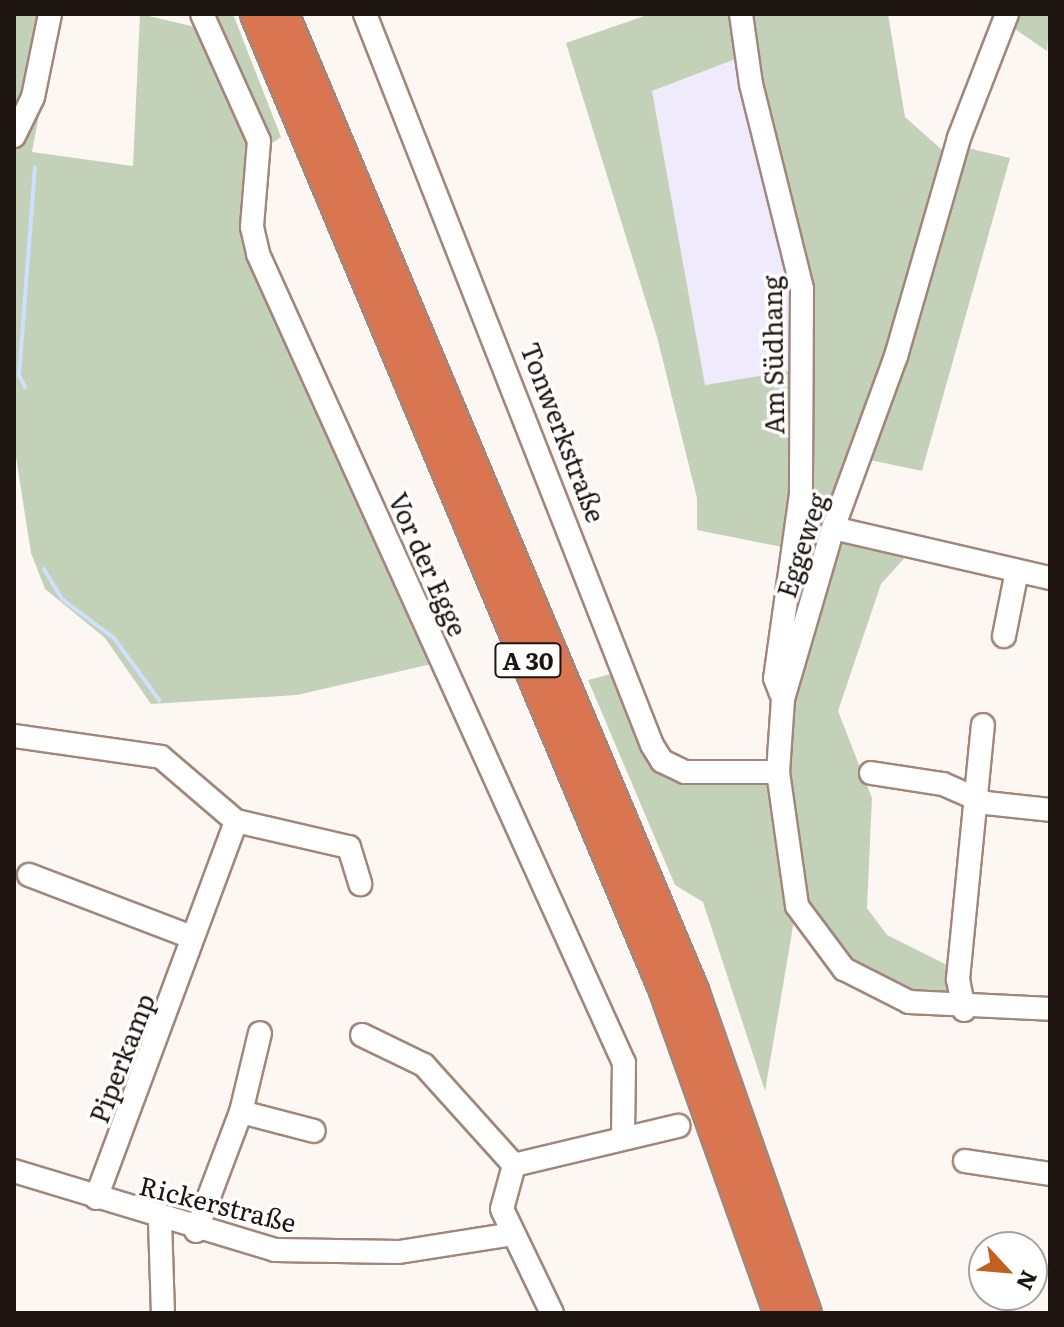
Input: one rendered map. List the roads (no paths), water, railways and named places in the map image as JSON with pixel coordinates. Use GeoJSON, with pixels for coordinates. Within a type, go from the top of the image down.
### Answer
{"type":"FeatureCollection","features":[{"type":"Feature","properties":{"kind":"highway","name":"A 30"},"geometry":{"type":"LineString","coordinates":[[257,14],[665,988],[781,1313]]}},
{"type":"Feature","properties":{"kind":"highway","name":"A 30"},"geometry":{"type":"LineString","coordinates":[[282,14],[692,991],[805,1313]]}},
{"type":"Feature","properties":{"kind":"street"},"geometry":{"type":"LineString","coordinates":[[14,136],[33,97],[50,14]]}},
{"type":"Feature","properties":{"kind":"street","name":"Vor der Egge"},"geometry":{"type":"LineString","coordinates":[[202,14],[259,141],[252,227],[258,254],[624,1063],[623,1134]]}},
{"type":"Feature","properties":{"kind":"street","name":"Tonwerkstraße"},"geometry":{"type":"LineString","coordinates":[[365,14],[501,346],[652,745],[662,761],[685,772],[778,772]]}},
{"type":"Feature","properties":{"kind":"street","name":"Am Südhang"},"geometry":{"type":"LineString","coordinates":[[741,14],[751,84],[802,289],[801,494],[775,678],[783,699]]}},
{"type":"Feature","properties":{"kind":"street","name":"Eggeweg"},"geometry":{"type":"LineString","coordinates":[[1007,14],[959,138],[896,356],[833,528],[783,699],[778,772],[781,836],[810,929],[844,969],[909,1002],[964,1010],[1050,1009]]}},
{"type":"Feature","properties":{"kind":"street"},"geometry":{"type":"LineString","coordinates":[[833,528],[1050,578]]}},
{"type":"Feature","properties":{"kind":"street"},"geometry":{"type":"LineString","coordinates":[[1004,636],[1017,571]]}},
{"type":"Feature","properties":{"kind":"street"},"geometry":{"type":"LineString","coordinates":[[964,1010],[958,979],[983,725]]}},
{"type":"Feature","properties":{"kind":"street"},"geometry":{"type":"LineString","coordinates":[[14,736],[161,757],[236,821],[349,847],[360,884]]}},
{"type":"Feature","properties":{"kind":"street"},"geometry":{"type":"LineString","coordinates":[[871,773],[943,784],[977,797],[1050,810]]}},
{"type":"Feature","properties":{"kind":"street","name":"Piperkamp"},"geometry":{"type":"LineString","coordinates":[[96,1198],[236,821]]}},
{"type":"Feature","properties":{"kind":"street"},"geometry":{"type":"LineString","coordinates":[[29,875],[191,937]]}},
{"type":"Feature","properties":{"kind":"street"},"geometry":{"type":"LineString","coordinates":[[196,1231],[241,1112],[260,1033]]}},
{"type":"Feature","properties":{"kind":"street"},"geometry":{"type":"LineString","coordinates":[[362,1035],[424,1065],[514,1165]]}},
{"type":"Feature","properties":{"kind":"street"},"geometry":{"type":"LineString","coordinates":[[241,1112],[314,1131]]}},
{"type":"Feature","properties":{"kind":"street"},"geometry":{"type":"LineString","coordinates":[[514,1165],[623,1134],[678,1126]]}},
{"type":"Feature","properties":{"kind":"street"},"geometry":{"type":"LineString","coordinates":[[965,1161],[1050,1174]]}},
{"type":"Feature","properties":{"kind":"street"},"geometry":{"type":"LineString","coordinates":[[514,1165],[502,1209],[508,1235],[552,1313]]}},
{"type":"Feature","properties":{"kind":"street","name":"Rickerstraße"},"geometry":{"type":"LineString","coordinates":[[14,1171],[196,1231],[275,1250],[353,1255],[508,1235]]}},
{"type":"Feature","properties":{"kind":"street"},"geometry":{"type":"LineString","coordinates":[[160,1220],[163,1313]]}},
{"type":"Feature","properties":{"kind":"waterway"},"geometry":{"type":"LineString","coordinates":[[25,387],[19,375],[35,168]]}},
{"type":"Feature","properties":{"kind":"waterway"},"geometry":{"type":"LineString","coordinates":[[44,569],[62,599],[114,638],[159,700]]}}]}
